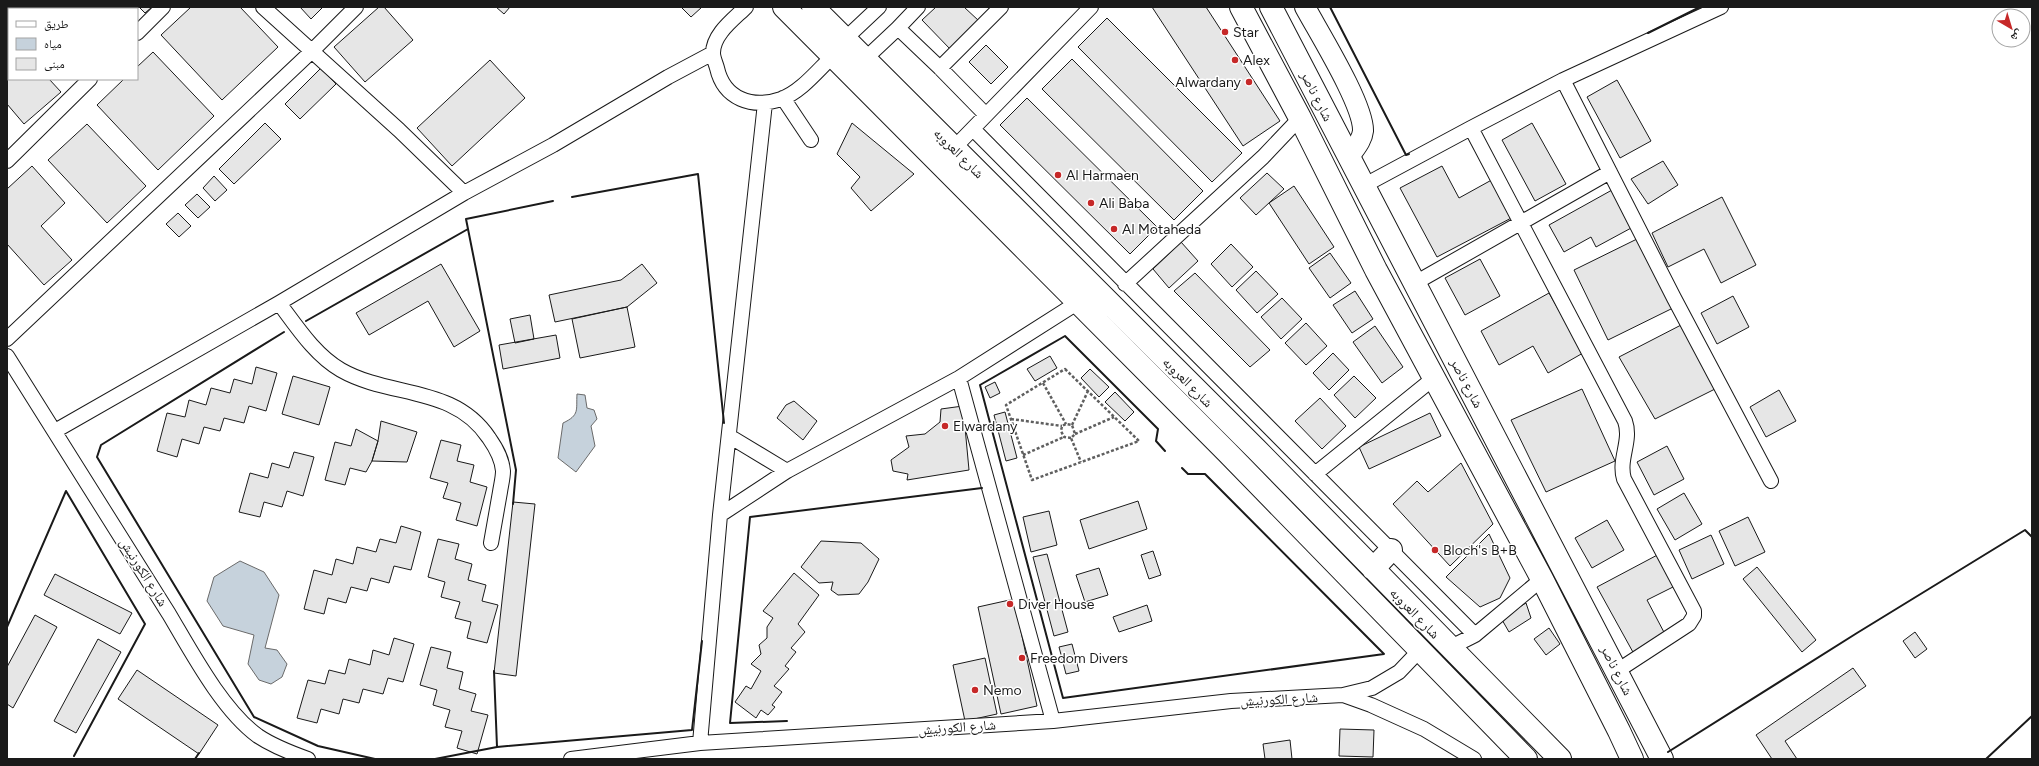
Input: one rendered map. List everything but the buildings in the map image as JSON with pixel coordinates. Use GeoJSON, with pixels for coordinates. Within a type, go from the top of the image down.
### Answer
{"type":"FeatureCollection","features":[{"type":"Feature","properties":{"kind":"main road","name":"شارع العروبه"},"geometry":{"type":"LineString","coordinates":[[784,7],[839,48],[1077,303],[1186,411],[1526,759]]}},
{"type":"Feature","properties":{"kind":"main road","name":"شارع العروبه"},"geometry":{"type":"LineString","coordinates":[[813,7],[839,48],[865,59],[1201,395],[1560,759]]}},
{"type":"Feature","properties":{"kind":"main road","name":"شارع ناصر"},"geometry":{"type":"LineString","coordinates":[[1241,7],[1300,118],[1376,270],[1542,579],[1611,714],[1632,759]]}},
{"type":"Feature","properties":{"kind":"main road","name":"شارع ناصر"},"geometry":{"type":"LineString","coordinates":[[1271,7],[1662,759]]}},
{"type":"Feature","properties":{"kind":"main road"},"geometry":{"type":"LineString","coordinates":[[1414,340],[1438,328]]}},
{"type":"Feature","properties":{"kind":"main road"},"geometry":{"type":"LineString","coordinates":[[1186,411],[1201,395]]}},
{"type":"Feature","properties":{"kind":"main road"},"geometry":{"type":"LineString","coordinates":[[1372,569],[1391,550]]}},
{"type":"Feature","properties":{"kind":"street"},"geometry":{"type":"LineString","coordinates":[[138,32],[163,7]]}},
{"type":"Feature","properties":{"kind":"street"},"geometry":{"type":"LineString","coordinates":[[263,7],[399,130],[464,193]]}},
{"type":"Feature","properties":{"kind":"street"},"geometry":{"type":"LineString","coordinates":[[7,339],[311,52],[356,7]]}},
{"type":"Feature","properties":{"kind":"street"},"geometry":{"type":"LineString","coordinates":[[746,7],[725,28],[716,42],[713,53],[723,85],[734,96],[747,101],[765,103],[783,98],[798,88],[879,7]]}},
{"type":"Feature","properties":{"kind":"street"},"geometry":{"type":"LineString","coordinates":[[865,59],[918,7]]}},
{"type":"Feature","properties":{"kind":"street"},"geometry":{"type":"LineString","coordinates":[[940,68],[1001,7]]}},
{"type":"Feature","properties":{"kind":"street"},"geometry":{"type":"LineString","coordinates":[[954,148],[1091,7]]}},
{"type":"Feature","properties":{"kind":"street"},"geometry":{"type":"LineString","coordinates":[[1305,7],[1350,90],[1361,115],[1363,130],[1361,139],[1349,157]]}},
{"type":"Feature","properties":{"kind":"street"},"geometry":{"type":"LineString","coordinates":[[1363,186],[1563,80],[1721,7]]}},
{"type":"Feature","properties":{"kind":"street"},"geometry":{"type":"LineString","coordinates":[[898,28],[986,115]]}},
{"type":"Feature","properties":{"kind":"street"},"geometry":{"type":"LineString","coordinates":[[55,431],[279,303],[464,193],[552,145],[668,77],[713,53]]}},
{"type":"Feature","properties":{"kind":"street"},"geometry":{"type":"LineString","coordinates":[[7,162],[89,80]]}},
{"type":"Feature","properties":{"kind":"street"},"geometry":{"type":"LineString","coordinates":[[1563,80],[1674,298],[1771,480]]}},
{"type":"Feature","properties":{"kind":"street"},"geometry":{"type":"LineString","coordinates":[[783,98],[811,140]]}},
{"type":"Feature","properties":{"kind":"street"},"geometry":{"type":"LineString","coordinates":[[700,743],[720,515],[765,103]]}},
{"type":"Feature","properties":{"kind":"street"},"geometry":{"type":"LineString","coordinates":[[1125,284],[1263,157],[1300,118]]}},
{"type":"Feature","properties":{"kind":"street"},"geometry":{"type":"LineString","coordinates":[[1471,128],[1522,222],[1625,421],[1629,435],[1622,468],[1624,479],[1694,611],[1694,616],[1689,624],[1617,670]]}},
{"type":"Feature","properties":{"kind":"street"},"geometry":{"type":"LineString","coordinates":[[972,129],[1474,635]]}},
{"type":"Feature","properties":{"kind":"street"},"geometry":{"type":"LineString","coordinates":[[1415,283],[1610,172]]}},
{"type":"Feature","properties":{"kind":"street"},"geometry":{"type":"LineString","coordinates":[[279,303],[326,360],[340,369],[356,378],[441,400],[459,408],[475,420],[486,433],[501,457],[503,473],[490,543]]}},
{"type":"Feature","properties":{"kind":"street"},"geometry":{"type":"LineString","coordinates":[[720,515],[787,471],[959,378],[1077,303]]}},
{"type":"Feature","properties":{"kind":"street","name":"شارع الكورنيش"},"geometry":{"type":"LineString","coordinates":[[7,356],[170,614],[193,655],[218,692],[236,714],[257,735],[288,752],[308,759]]}},
{"type":"Feature","properties":{"kind":"street"},"geometry":{"type":"LineString","coordinates":[[959,378],[1054,721]]}},
{"type":"Feature","properties":{"kind":"street"},"geometry":{"type":"LineString","coordinates":[[1315,474],[1434,378]]}},
{"type":"Feature","properties":{"kind":"street"},"geometry":{"type":"LineString","coordinates":[[729,436],[787,471]]}},
{"type":"Feature","properties":{"kind":"street"},"geometry":{"type":"LineString","coordinates":[[1449,648],[1474,635],[1542,579]]}},
{"type":"Feature","properties":{"kind":"street","name":"شارع الكورنيش"},"geometry":{"type":"LineString","coordinates":[[571,759],[700,743],[1054,721],[1231,701],[1343,695],[1372,688],[1399,672],[1420,650]]}},
{"type":"Feature","properties":{"kind":"street","name":"شارع الكورنيش"},"geometry":{"type":"LineString","coordinates":[[1343,695],[1424,729],[1474,759]]}},
{"type":"Feature","properties":{"kind":"path"},"geometry":{"type":"LineString","coordinates":[[1065,369],[1139,442],[1032,480],[1006,405],[1043,382],[1065,369]]}},
{"type":"Feature","properties":{"kind":"path"},"geometry":{"type":"LineString","coordinates":[[1043,382],[1066,424]]}},
{"type":"Feature","properties":{"kind":"path"},"geometry":{"type":"LineString","coordinates":[[1075,434],[1072,424],[1088,391]]}},
{"type":"Feature","properties":{"kind":"path"},"geometry":{"type":"LineString","coordinates":[[1072,438],[1075,434],[1114,417]]}},
{"type":"Feature","properties":{"kind":"path"},"geometry":{"type":"LineString","coordinates":[[1011,419],[1062,426],[1072,424]]}},
{"type":"Feature","properties":{"kind":"path"},"geometry":{"type":"LineString","coordinates":[[1062,426],[1061,431],[1064,437]]}},
{"type":"Feature","properties":{"kind":"path"},"geometry":{"type":"LineString","coordinates":[[1023,455],[1064,437],[1072,438]]}},
{"type":"Feature","properties":{"kind":"path"},"geometry":{"type":"LineString","coordinates":[[1072,438],[1081,462]]}},
{"type":"Feature","properties":{"kind":"water"},"geometry":{"type":"Polygon","coordinates":[[[577,394],[585,395],[587,408],[594,410],[597,419],[591,426],[595,446],[576,472],[558,458],[563,423],[575,415],[577,408],[577,394]]]}},
{"type":"Feature","properties":{"kind":"water"},"geometry":{"type":"Polygon","coordinates":[[[240,561],[264,572],[279,595],[265,648],[277,650],[287,664],[282,677],[271,684],[259,680],[248,664],[254,635],[223,626],[207,601],[214,577],[240,561]]]}},
{"type":"Feature","properties":{"kind":"wall"},"geometry":{"type":"LineString","coordinates":[[1330,7],[1406,155],[1409,154]]}},
{"type":"Feature","properties":{"kind":"wall"},"geometry":{"type":"LineString","coordinates":[[1648,33],[1700,7]]}},
{"type":"Feature","properties":{"kind":"wall"},"geometry":{"type":"LineString","coordinates":[[572,197],[698,174],[724,423]]}},
{"type":"Feature","properties":{"kind":"wall"},"geometry":{"type":"LineString","coordinates":[[513,504],[516,470],[466,219],[553,201]]}},
{"type":"Feature","properties":{"kind":"wall"},"geometry":{"type":"LineString","coordinates":[[306,321],[468,229]]}},
{"type":"Feature","properties":{"kind":"wall"},"geometry":{"type":"LineString","coordinates":[[284,332],[101,445],[97,457],[254,717],[318,746],[375,759]]}},
{"type":"Feature","properties":{"kind":"wall"},"geometry":{"type":"LineString","coordinates":[[1165,451],[1156,441],[1158,429],[1065,336],[980,385],[1063,698],[1384,654],[1205,474],[1188,474],[1182,468]]}},
{"type":"Feature","properties":{"kind":"wall"},"geometry":{"type":"LineString","coordinates":[[787,721],[730,723],[750,517],[982,488]]}},
{"type":"Feature","properties":{"kind":"wall"},"geometry":{"type":"LineString","coordinates":[[7,627],[66,491],[145,624],[74,756]]}},
{"type":"Feature","properties":{"kind":"wall"},"geometry":{"type":"LineString","coordinates":[[1668,752],[1857,633],[2025,530],[2032,537]]}},
{"type":"Feature","properties":{"kind":"wall"},"geometry":{"type":"LineString","coordinates":[[435,759],[497,747],[692,730],[702,641]]}},
{"type":"Feature","properties":{"kind":"wall"},"geometry":{"type":"LineString","coordinates":[[494,671],[497,747]]}},
{"type":"Feature","properties":{"kind":"wall"},"geometry":{"type":"LineString","coordinates":[[1986,759],[2032,716]]}},
{"type":"Feature","properties":{"kind":"wall"},"geometry":{"type":"LineString","coordinates":[[195,759],[199,753]]}},
{"type":"Feature","properties":{"kind":"place","name":"Star"},"geometry":{"type":"Point","coordinates":[1225,32]}},
{"type":"Feature","properties":{"kind":"place","name":"Alex"},"geometry":{"type":"Point","coordinates":[1235,60]}},
{"type":"Feature","properties":{"kind":"place","name":"Alwardany"},"geometry":{"type":"Point","coordinates":[1249,82]}},
{"type":"Feature","properties":{"kind":"place","name":"Al Harmaen"},"geometry":{"type":"Point","coordinates":[1058,175]}},
{"type":"Feature","properties":{"kind":"place","name":"Ali Baba"},"geometry":{"type":"Point","coordinates":[1091,203]}},
{"type":"Feature","properties":{"kind":"place","name":"Al Motaheda"},"geometry":{"type":"Point","coordinates":[1114,229]}},
{"type":"Feature","properties":{"kind":"place","name":"Elwardany"},"geometry":{"type":"Point","coordinates":[945,426]}},
{"type":"Feature","properties":{"kind":"place","name":"Bloch's B+B"},"geometry":{"type":"Point","coordinates":[1435,550]}},
{"type":"Feature","properties":{"kind":"place","name":"Diver House"},"geometry":{"type":"Point","coordinates":[1010,604]}},
{"type":"Feature","properties":{"kind":"place","name":"Freedom Divers"},"geometry":{"type":"Point","coordinates":[1022,658]}},
{"type":"Feature","properties":{"kind":"place","name":"Nemo"},"geometry":{"type":"Point","coordinates":[975,690]}}]}
